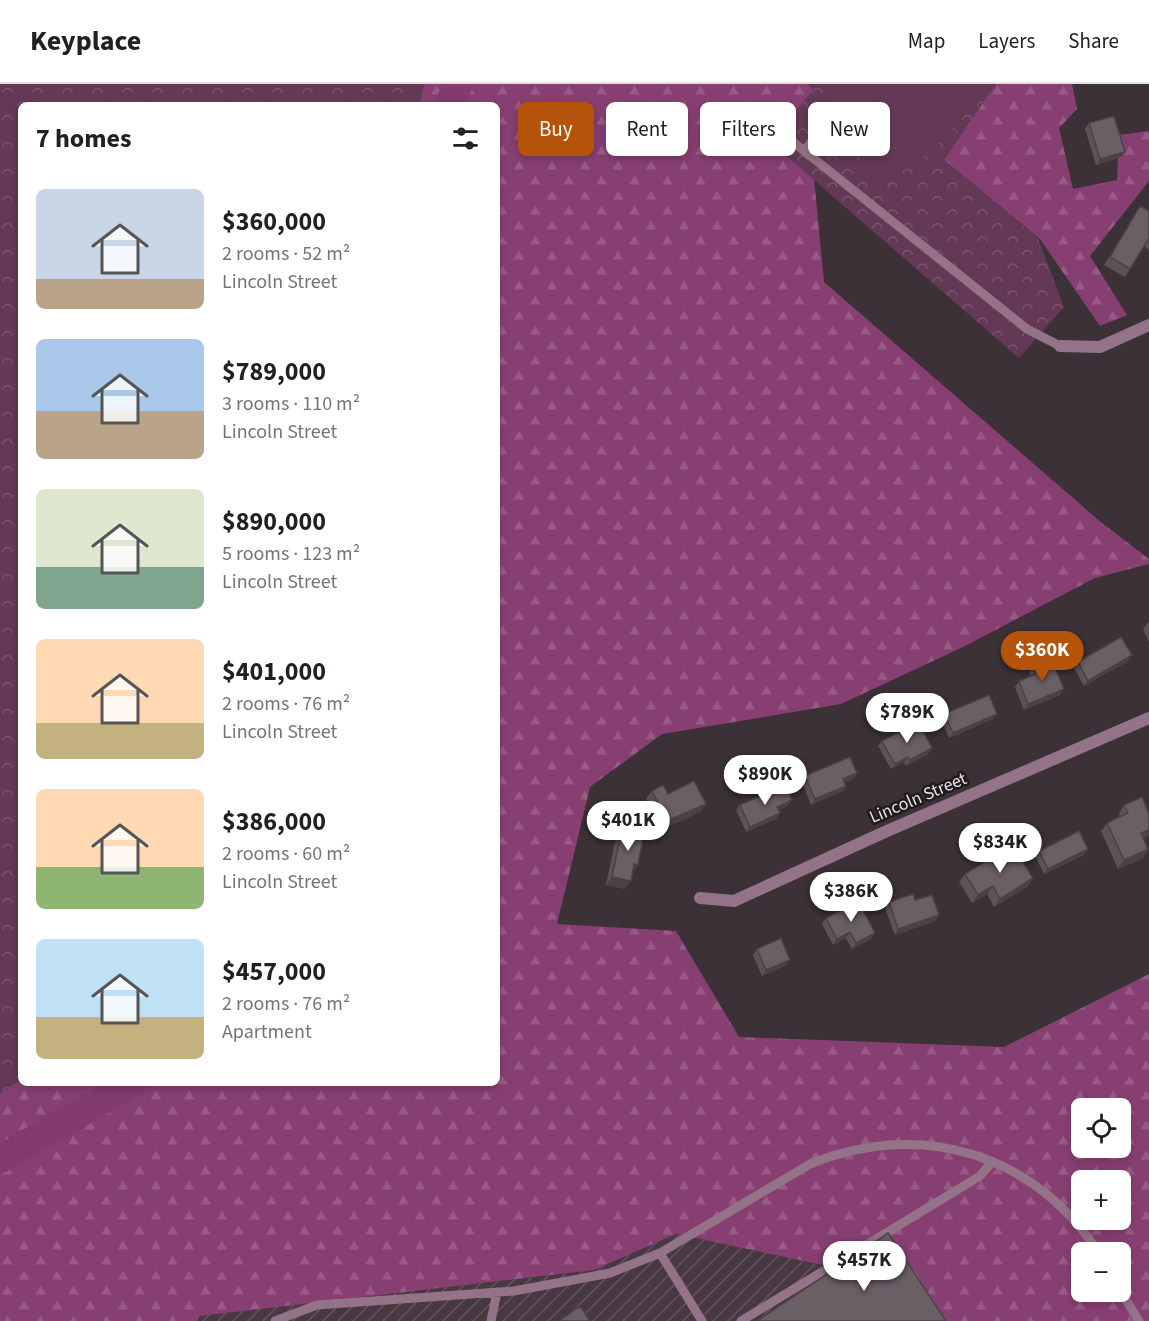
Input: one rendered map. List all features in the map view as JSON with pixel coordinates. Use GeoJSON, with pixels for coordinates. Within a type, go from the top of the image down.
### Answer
{"type":"FeatureCollection","features":[{"type":"Feature","properties":{"kind":"street"},"geometry":{"type":"LineString","coordinates":[[1060,346],[1100,347],[1149,325]]}},
{"type":"Feature","properties":{"kind":"street","name":"Lincoln Street"},"geometry":{"type":"LineString","coordinates":[[700,898],[734,901],[887,831],[1149,718]]}},
{"type":"Feature","properties":{"kind":"lane"},"geometry":{"type":"LineString","coordinates":[[796,144],[1027,329],[1060,346]]}},
{"type":"Feature","properties":{"kind":"lane"},"geometry":{"type":"LineString","coordinates":[[804,151],[808,146]]}},
{"type":"Feature","properties":{"kind":"lane"},"geometry":{"type":"LineString","coordinates":[[275,1321],[293,1312],[329,1303],[536,1288],[610,1273],[660,1253],[810,1164],[829,1156],[879,1145],[905,1143],[952,1148],[992,1162],[1037,1186],[1055,1200],[1071,1214],[1091,1242]]}},
{"type":"Feature","properties":{"kind":"lane"},"geometry":{"type":"LineString","coordinates":[[741,1321],[980,1176],[992,1162]]}},
{"type":"Feature","properties":{"kind":"lane"},"geometry":{"type":"LineString","coordinates":[[660,1253],[702,1321]]}},
{"type":"Feature","properties":{"kind":"lane"},"geometry":{"type":"LineString","coordinates":[[491,1321],[497,1292]]}},
{"type":"Feature","properties":{"kind":"lane"},"geometry":{"type":"LineString","coordinates":[[1127,1302],[1139,1321]]}},
{"type":"Feature","properties":{"kind":"shaded area"},"geometry":{"type":"Polygon","coordinates":[[[676,1234],[908,1283],[930,1321],[197,1321],[199,1316],[594,1270],[676,1234]]]}},
{"type":"Feature","properties":{"kind":"green space"},"geometry":{"type":"Polygon","coordinates":[[[0,84],[808,84],[813,91],[796,111],[796,102],[700,102],[700,156],[788,156],[814,178],[824,282],[1102,523],[1149,559],[1149,564],[1095,578],[963,647],[841,704],[662,734],[590,787],[557,924],[676,931],[739,1037],[1004,1047],[1149,974],[1149,1321],[930,1321],[908,1283],[676,1234],[594,1270],[200,1316],[197,1321],[0,1321],[0,946],[18,707],[18,1086],[500,1086],[500,102],[18,102],[0,84]]]}},
{"type":"Feature","properties":{"kind":"green space"},"geometry":{"type":"Polygon","coordinates":[[[0,84],[425,84],[420,102],[18,102],[18,1082],[0,1094],[0,84]]]}},
{"type":"Feature","properties":{"kind":"green space"},"geometry":{"type":"Polygon","coordinates":[[[808,84],[996,84],[944,160],[1038,238],[1064,307],[1019,358],[786,156],[796,156],[796,110],[813,91],[808,84]]]}},
{"type":"Feature","properties":{"kind":"green space"},"geometry":{"type":"Polygon","coordinates":[[[838,84],[981,84],[960,119],[935,147],[905,170],[868,188],[859,156],[890,156],[890,102],[843,102],[838,84]]]}},
{"type":"Feature","properties":{"kind":"green space"},"geometry":{"type":"Polygon","coordinates":[[[986,84],[1072,84],[1077,109],[1059,128],[1073,189],[1117,180],[1119,135],[1149,131],[1149,181],[1090,256],[1127,315],[1100,326],[1040,239],[938,155],[986,84]]]}},
{"type":"Feature","properties":{"kind":"building"},"geometry":{"type":"Polygon","coordinates":[[[1114,116],[1125,152],[1100,159],[1089,123],[1114,116]]]}},
{"type":"Feature","properties":{"kind":"building"},"geometry":{"type":"Polygon","coordinates":[[[1140,206],[1149,211],[1149,238],[1130,269],[1110,257],[1140,206]]]}},
{"type":"Feature","properties":{"kind":"building"},"geometry":{"type":"Polygon","coordinates":[[[1121,637],[1132,655],[1088,681],[1078,662],[1121,637]]]}},
{"type":"Feature","properties":{"kind":"building"},"geometry":{"type":"Polygon","coordinates":[[[1051,658],[1064,689],[1028,704],[1019,681],[1036,674],[1033,666],[1051,658]]]}},
{"type":"Feature","properties":{"kind":"building"},"geometry":{"type":"Polygon","coordinates":[[[989,695],[997,714],[953,733],[944,714],[989,695]]]}},
{"type":"Feature","properties":{"kind":"building"},"geometry":{"type":"Polygon","coordinates":[[[918,722],[932,748],[910,760],[908,757],[895,764],[882,741],[918,722]]]}},
{"type":"Feature","properties":{"kind":"building"},"geometry":{"type":"Polygon","coordinates":[[[850,757],[857,773],[843,779],[846,786],[815,799],[805,776],[850,757]]]}},
{"type":"Feature","properties":{"kind":"building"},"geometry":{"type":"Polygon","coordinates":[[[694,781],[706,804],[667,821],[652,791],[663,785],[668,794],[694,781]]]}},
{"type":"Feature","properties":{"kind":"building"},"geometry":{"type":"Polygon","coordinates":[[[785,785],[792,800],[777,807],[780,813],[750,827],[740,805],[785,785]]]}},
{"type":"Feature","properties":{"kind":"building"},"geometry":{"type":"Polygon","coordinates":[[[1142,797],[1149,814],[1149,830],[1141,833],[1148,849],[1124,860],[1107,823],[1128,813],[1124,805],[1142,797]]]}},
{"type":"Feature","properties":{"kind":"building"},"geometry":{"type":"Polygon","coordinates":[[[623,824],[645,829],[638,865],[634,864],[631,881],[612,877],[623,824]]]}},
{"type":"Feature","properties":{"kind":"building"},"geometry":{"type":"Polygon","coordinates":[[[1079,831],[1088,849],[1048,869],[1039,851],[1079,831]]]}},
{"type":"Feature","properties":{"kind":"building"},"geometry":{"type":"Polygon","coordinates":[[[1012,845],[1033,878],[1000,899],[993,886],[978,895],[965,874],[1012,845]]]}},
{"type":"Feature","properties":{"kind":"building"},"geometry":{"type":"Polygon","coordinates":[[[913,894],[915,900],[932,895],[939,915],[898,929],[889,902],[913,894]]]}},
{"type":"Feature","properties":{"kind":"building"},"geometry":{"type":"Polygon","coordinates":[[[858,901],[875,933],[856,943],[850,932],[837,939],[826,918],[858,901]]]}},
{"type":"Feature","properties":{"kind":"building"},"geometry":{"type":"Polygon","coordinates":[[[781,938],[790,960],[766,970],[757,949],[781,938]]]}},
{"type":"Feature","properties":{"kind":"building"},"geometry":{"type":"Polygon","coordinates":[[[888,1233],[946,1321],[757,1321],[888,1233]]]}},
{"type":"Feature","properties":{"kind":"building"},"geometry":{"type":"Polygon","coordinates":[[[580,1306],[590,1321],[559,1321],[580,1306]]]}},
{"type":"Feature","properties":{"kind":"waterway"},"geometry":{"type":"LineString","coordinates":[[450,102],[459,84]]}},
{"type":"Feature","properties":{"kind":"waterway"},"geometry":{"type":"LineString","coordinates":[[0,1159],[128,1086]]}}]}
